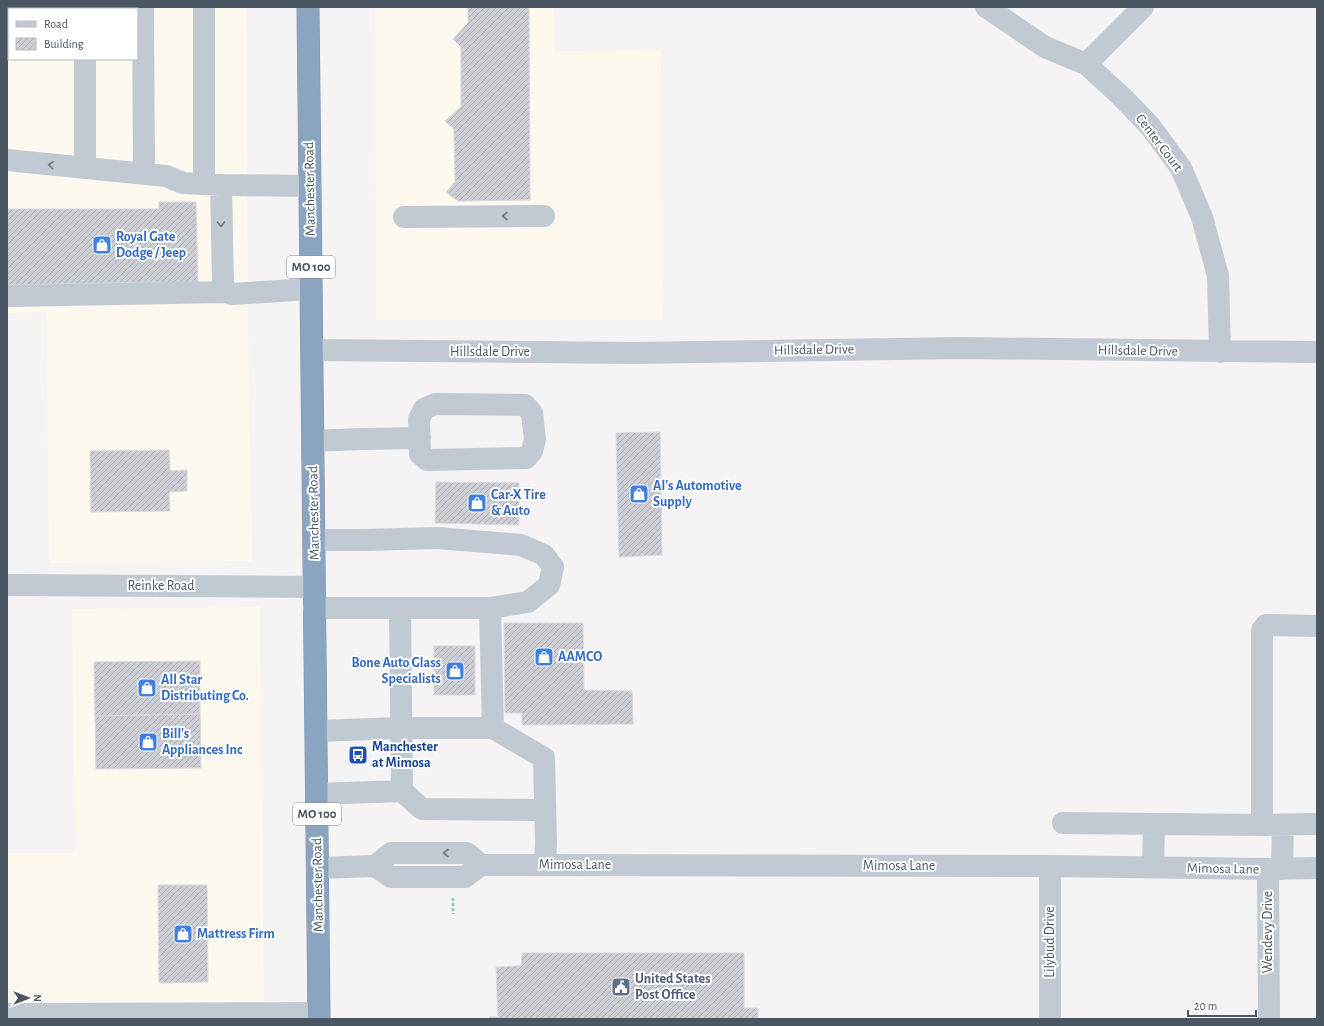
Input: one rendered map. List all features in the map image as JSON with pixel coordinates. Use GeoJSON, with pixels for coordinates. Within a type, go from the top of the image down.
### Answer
{"type":"FeatureCollection","features":[{"type":"Feature","properties":{"kind":"highway","name":"Manchester Road"},"geometry":{"type":"LineString","coordinates":[[308,7],[319,1016]]}},
{"type":"Feature","properties":{"kind":"street"},"geometry":{"type":"LineString","coordinates":[[143,7],[144,174]]}},
{"type":"Feature","properties":{"kind":"street"},"geometry":{"type":"LineString","coordinates":[[204,7],[213,184],[223,283],[226,292]]}},
{"type":"Feature","properties":{"kind":"street","name":"Center Court"},"geometry":{"type":"LineString","coordinates":[[986,7],[1045,47],[1086,64],[1121,96],[1150,126],[1181,168],[1202,217],[1218,276],[1220,352]]}},
{"type":"Feature","properties":{"kind":"street"},"geometry":{"type":"LineString","coordinates":[[1086,64],[1143,7]]}},
{"type":"Feature","properties":{"kind":"street"},"geometry":{"type":"LineString","coordinates":[[86,60],[95,169]]}},
{"type":"Feature","properties":{"kind":"street"},"geometry":{"type":"LineString","coordinates":[[7,160],[166,176],[183,183],[310,186]]}},
{"type":"Feature","properties":{"kind":"street"},"geometry":{"type":"LineString","coordinates":[[404,217],[544,216]]}},
{"type":"Feature","properties":{"kind":"street"},"geometry":{"type":"LineString","coordinates":[[7,296],[226,292],[232,294],[311,289]]}},
{"type":"Feature","properties":{"kind":"street","name":"Hillsdale Drive"},"geometry":{"type":"LineString","coordinates":[[312,350],[633,353],[961,348],[1317,352]]}},
{"type":"Feature","properties":{"kind":"street"},"geometry":{"type":"LineString","coordinates":[[435,404],[525,405],[532,413],[535,439],[532,451],[526,458],[427,460],[420,454],[420,438],[419,419],[424,409],[435,404]]}},
{"type":"Feature","properties":{"kind":"street"},"geometry":{"type":"LineString","coordinates":[[313,441],[420,438]]}},
{"type":"Feature","properties":{"kind":"street"},"geometry":{"type":"LineString","coordinates":[[314,540],[437,538],[520,545],[544,555],[553,567],[549,585],[528,602],[490,608],[314,608]]}},
{"type":"Feature","properties":{"kind":"street","name":"Reinke Road"},"geometry":{"type":"LineString","coordinates":[[7,585],[314,587]]}},
{"type":"Feature","properties":{"kind":"street"},"geometry":{"type":"LineString","coordinates":[[400,608],[402,792]]}},
{"type":"Feature","properties":{"kind":"street"},"geometry":{"type":"LineString","coordinates":[[490,608],[493,728]]}},
{"type":"Feature","properties":{"kind":"street","name":"Wendevy Drive"},"geometry":{"type":"LineString","coordinates":[[1269,1019],[1275,869],[1262,630],[1266,625],[1317,626]]}},
{"type":"Feature","properties":{"kind":"street"},"geometry":{"type":"LineString","coordinates":[[316,731],[401,728],[493,728],[544,758],[545,865]]}},
{"type":"Feature","properties":{"kind":"street"},"geometry":{"type":"LineString","coordinates":[[317,794],[402,792],[422,809],[545,810]]}},
{"type":"Feature","properties":{"kind":"street"},"geometry":{"type":"LineString","coordinates":[[1063,823],[1317,824]]}},
{"type":"Feature","properties":{"kind":"street"},"geometry":{"type":"LineString","coordinates":[[1153,867],[1154,824]]}},
{"type":"Feature","properties":{"kind":"street","name":"Mimosa Lane"},"geometry":{"type":"LineString","coordinates":[[318,868],[375,866],[392,852],[467,853],[481,865],[1317,868]]}},
{"type":"Feature","properties":{"kind":"street","name":"Lilybud Drive"},"geometry":{"type":"LineString","coordinates":[[1050,866],[1050,1019]]}},
{"type":"Feature","properties":{"kind":"street"},"geometry":{"type":"LineString","coordinates":[[7,1014],[319,1016]]}},
{"type":"Feature","properties":{"kind":"shaded area"},"geometry":{"type":"Polygon","coordinates":[[[7,7],[246,7],[248,308],[252,561],[49,563],[46,312],[7,313],[7,7]]]}},
{"type":"Feature","properties":{"kind":"shaded area"},"geometry":{"type":"Polygon","coordinates":[[[375,7],[554,7],[555,51],[661,50],[662,320],[376,320],[375,7]]]}},
{"type":"Feature","properties":{"kind":"shaded area"},"geometry":{"type":"Polygon","coordinates":[[[260,607],[264,1019],[7,1019],[7,853],[75,853],[72,609],[260,607]]]}},
{"type":"Feature","properties":{"kind":"building"},"geometry":{"type":"Polygon","coordinates":[[[468,7],[529,7],[530,200],[458,201],[446,192],[455,182],[454,129],[445,121],[461,107],[461,47],[453,39],[468,23],[468,7]]]}},
{"type":"Feature","properties":{"kind":"building","name":"Royal Gate Dodge / Jeep"},"geometry":{"type":"Polygon","coordinates":[[[159,202],[196,202],[198,286],[161,287],[162,282],[7,285],[7,209],[159,209],[159,202]]]}},
{"type":"Feature","properties":{"kind":"building","name":"Al's Automotive Supply"},"geometry":{"type":"Polygon","coordinates":[[[660,432],[662,555],[619,557],[616,433],[660,432]]]}},
{"type":"Feature","properties":{"kind":"building"},"geometry":{"type":"Polygon","coordinates":[[[169,450],[170,471],[187,470],[187,491],[169,492],[170,511],[91,512],[90,451],[169,450]]]}},
{"type":"Feature","properties":{"kind":"building","name":"Car-X Tire & Auto"},"geometry":{"type":"Polygon","coordinates":[[[436,482],[519,483],[519,525],[435,523],[436,482]]]}},
{"type":"Feature","properties":{"kind":"building","name":"AAMCO"},"geometry":{"type":"Polygon","coordinates":[[[504,623],[583,623],[584,690],[632,691],[633,724],[522,725],[522,713],[505,713],[504,623]]]}},
{"type":"Feature","properties":{"kind":"building","name":"Bone Auto Glass Specialists"},"geometry":{"type":"Polygon","coordinates":[[[434,646],[475,646],[475,695],[434,695],[434,646]]]}},
{"type":"Feature","properties":{"kind":"building","name":"All Star Distributing Co."},"geometry":{"type":"Polygon","coordinates":[[[200,661],[200,714],[95,716],[94,662],[200,661]]]}},
{"type":"Feature","properties":{"kind":"building","name":"Bill's Appliances Inc"},"geometry":{"type":"Polygon","coordinates":[[[200,714],[201,768],[96,769],[95,716],[200,714]]]}},
{"type":"Feature","properties":{"kind":"building","name":"Mattress Firm"},"geometry":{"type":"Polygon","coordinates":[[[158,885],[207,885],[208,982],[159,983],[158,885]]]}},
{"type":"Feature","properties":{"kind":"building","name":"United States Post Office"},"geometry":{"type":"Polygon","coordinates":[[[522,953],[744,953],[744,1008],[758,1008],[758,1019],[489,1019],[489,1017],[498,1017],[496,967],[521,966],[522,953]]]}},
{"type":"Feature","properties":{"kind":"place","name":"Royal Gate Dodge / Jeep"},"geometry":{"type":"Point","coordinates":[102,245]}},
{"type":"Feature","properties":{"kind":"place","name":"Al's Automotive Supply"},"geometry":{"type":"Point","coordinates":[639,494]}},
{"type":"Feature","properties":{"kind":"place","name":"Car-X Tire & Auto"},"geometry":{"type":"Point","coordinates":[477,503]}},
{"type":"Feature","properties":{"kind":"place","name":"AAMCO"},"geometry":{"type":"Point","coordinates":[544,657]}},
{"type":"Feature","properties":{"kind":"place","name":"Bone Auto Glass Specialists"},"geometry":{"type":"Point","coordinates":[455,671]}},
{"type":"Feature","properties":{"kind":"place","name":"All Star Distributing Co."},"geometry":{"type":"Point","coordinates":[147,688]}},
{"type":"Feature","properties":{"kind":"place","name":"Bill's Appliances Inc"},"geometry":{"type":"Point","coordinates":[148,742]}},
{"type":"Feature","properties":{"kind":"place","name":"Manchester at Mimosa"},"geometry":{"type":"Point","coordinates":[358,755]}},
{"type":"Feature","properties":{"kind":"place","name":"Mattress Firm"},"geometry":{"type":"Point","coordinates":[183,934]}},
{"type":"Feature","properties":{"kind":"place","name":"United States Post Office"},"geometry":{"type":"Point","coordinates":[621,987]}}]}
